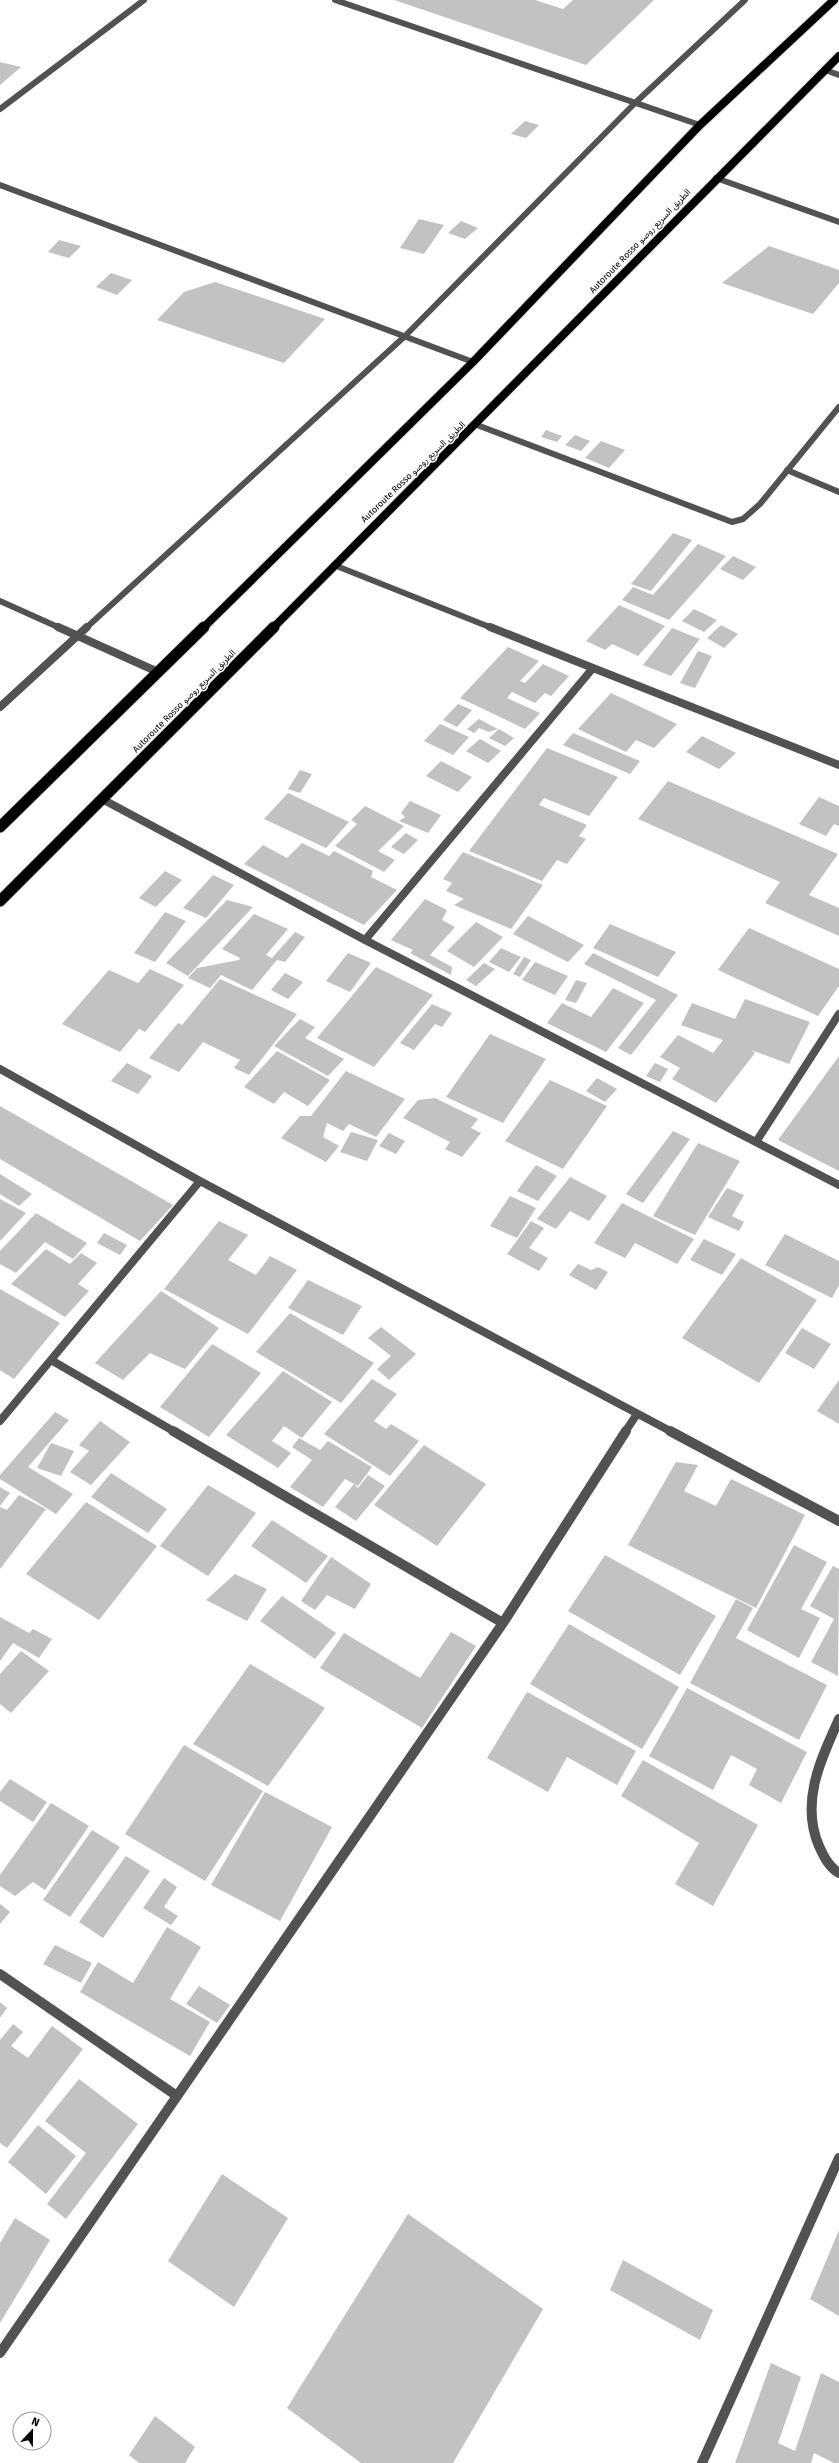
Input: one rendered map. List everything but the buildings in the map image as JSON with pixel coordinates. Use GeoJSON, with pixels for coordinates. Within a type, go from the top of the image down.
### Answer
{"type":"FeatureCollection","features":[{"type":"Feature","properties":{"kind":"highway"},"geometry":{"type":"LineString","coordinates":[[0,827],[473,362],[700,125],[834,0]]}},
{"type":"Feature","properties":{"kind":"highway","name":"Autoroute Rosso الطريق السريع روصو"},"geometry":{"type":"LineString","coordinates":[[0,901],[334,565],[477,425],[716,178],[839,56]]}},
{"type":"Feature","properties":{"kind":"street"},"geometry":{"type":"LineString","coordinates":[[0,109],[144,0]]}},
{"type":"Feature","properties":{"kind":"street"},"geometry":{"type":"LineString","coordinates":[[335,0],[700,125]]}},
{"type":"Feature","properties":{"kind":"street"},"geometry":{"type":"LineString","coordinates":[[0,707],[404,337],[635,102],[679,64],[745,0]]}},
{"type":"Feature","properties":{"kind":"street"},"geometry":{"type":"LineString","coordinates":[[825,70],[839,75]]}},
{"type":"Feature","properties":{"kind":"street"},"geometry":{"type":"LineString","coordinates":[[716,178],[839,222]]}},
{"type":"Feature","properties":{"kind":"street"},"geometry":{"type":"LineString","coordinates":[[0,186],[473,362]]}},
{"type":"Feature","properties":{"kind":"street"},"geometry":{"type":"LineString","coordinates":[[477,425],[722,520],[732,522],[743,519],[760,504],[839,407]]}},
{"type":"Feature","properties":{"kind":"street"},"geometry":{"type":"LineString","coordinates":[[787,470],[839,492]]}},
{"type":"Feature","properties":{"kind":"street"},"geometry":{"type":"LineString","coordinates":[[334,565],[839,765]]}},
{"type":"Feature","properties":{"kind":"street"},"geometry":{"type":"LineString","coordinates":[[0,602],[158,672]]}},
{"type":"Feature","properties":{"kind":"street"},"geometry":{"type":"LineString","coordinates":[[365,940],[593,668]]}},
{"type":"Feature","properties":{"kind":"street"},"geometry":{"type":"LineString","coordinates":[[102,799],[365,940],[839,1186]]}},
{"type":"Feature","properties":{"kind":"street"},"geometry":{"type":"LineString","coordinates":[[756,1142],[839,1014]]}},
{"type":"Feature","properties":{"kind":"street"},"geometry":{"type":"LineString","coordinates":[[0,1069],[200,1181],[839,1521]]}},
{"type":"Feature","properties":{"kind":"street"},"geometry":{"type":"LineString","coordinates":[[0,1421],[200,1181]]}},
{"type":"Feature","properties":{"kind":"street"},"geometry":{"type":"LineString","coordinates":[[51,1360],[503,1623]]}},
{"type":"Feature","properties":{"kind":"street"},"geometry":{"type":"LineString","coordinates":[[0,2353],[503,1623],[637,1414]]}},
{"type":"Feature","properties":{"kind":"street"},"geometry":{"type":"LineString","coordinates":[[839,1719],[820,1762],[809,1810],[815,1841],[831,1868],[839,1873]]}},
{"type":"Feature","properties":{"kind":"street"},"geometry":{"type":"LineString","coordinates":[[0,1974],[177,2096]]}},
{"type":"Feature","properties":{"kind":"street"},"geometry":{"type":"LineString","coordinates":[[702,2463],[839,2158]]}}]}
